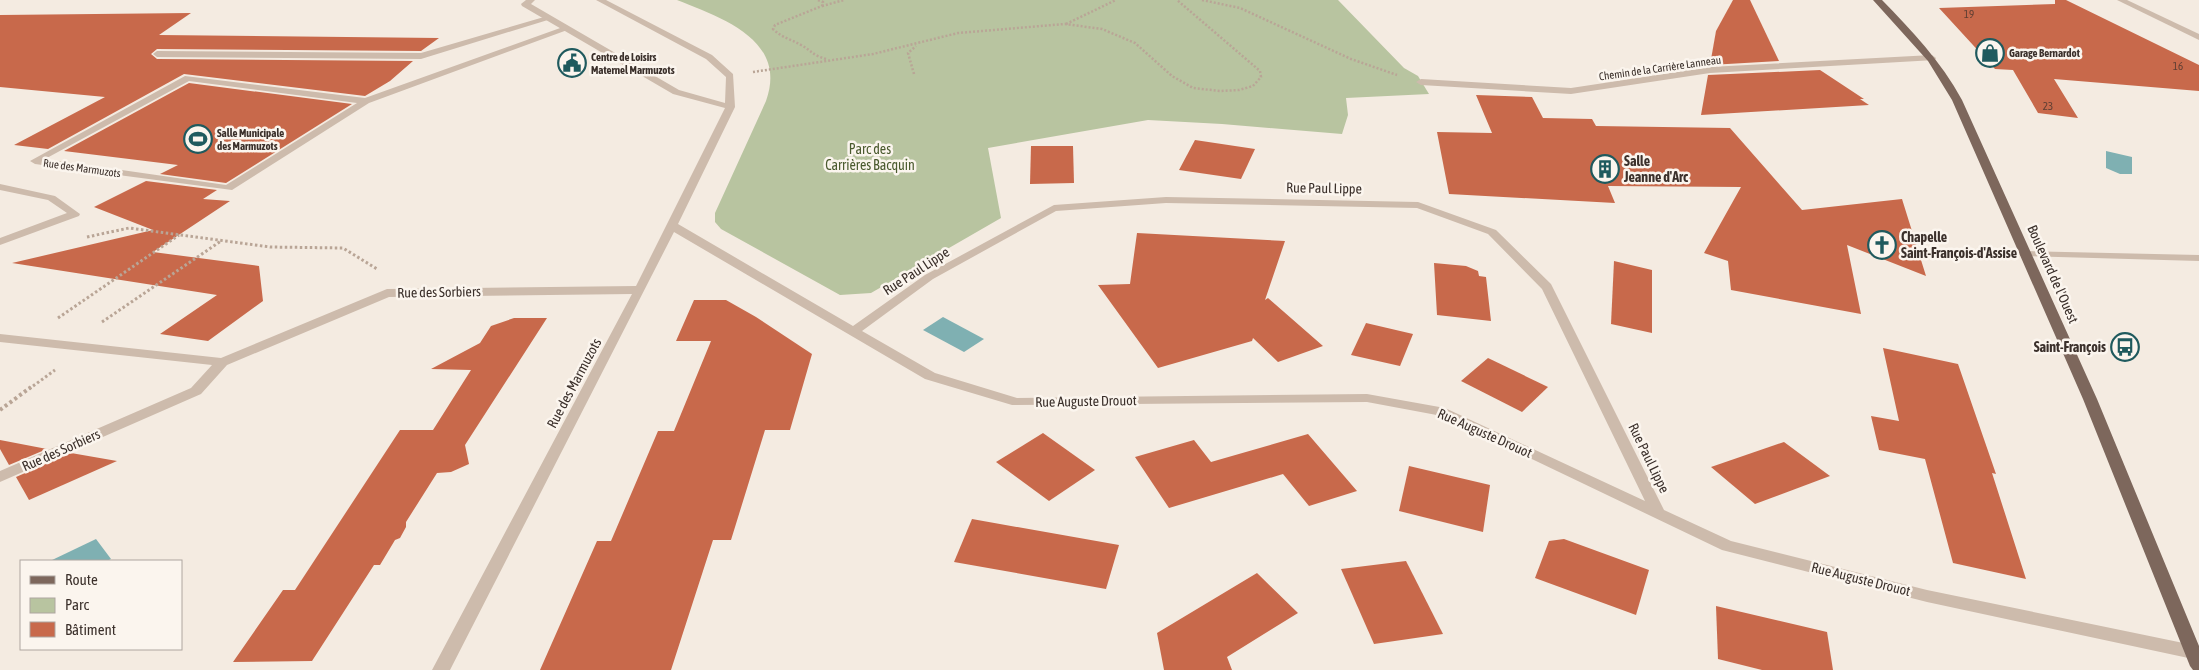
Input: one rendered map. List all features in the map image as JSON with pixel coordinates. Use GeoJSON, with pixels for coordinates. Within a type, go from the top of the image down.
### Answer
{"type":"FeatureCollection","features":[{"type":"Feature","properties":{"kind":"main road","name":"Boulevard de l'Ouest"},"geometry":{"type":"LineString","coordinates":[[1877,0],[1932,58],[1946,78],[1957,100],[2090,399],[2196,659]]}},
{"type":"Feature","properties":{"kind":"street"},"geometry":{"type":"LineString","coordinates":[[531,0],[525,4],[547,19],[676,92],[730,107]]}},
{"type":"Feature","properties":{"kind":"street"},"geometry":{"type":"LineString","coordinates":[[600,0],[709,57],[730,76]]}},
{"type":"Feature","properties":{"kind":"street"},"geometry":{"type":"LineString","coordinates":[[2120,0],[2199,37]]}},
{"type":"Feature","properties":{"kind":"street"},"geometry":{"type":"LineString","coordinates":[[157,54],[421,56],[547,19]]}},
{"type":"Feature","properties":{"kind":"street","name":"Rue des Marmuzots"},"geometry":{"type":"LineString","coordinates":[[366,101],[188,78],[35,161],[228,188],[366,101],[566,29]]}},
{"type":"Feature","properties":{"kind":"street","name":"Chemin de la Carrière Lanneau"},"geometry":{"type":"LineString","coordinates":[[1421,82],[1571,91],[1710,70],[1932,58]]}},
{"type":"Feature","properties":{"kind":"street","name":"Rue des Marmuzots"},"geometry":{"type":"LineString","coordinates":[[442,670],[640,290],[730,107],[730,76]]}},
{"type":"Feature","properties":{"kind":"street"},"geometry":{"type":"LineString","coordinates":[[0,187],[51,198],[76,214],[0,242]]}},
{"type":"Feature","properties":{"kind":"street","name":"Rue Paul Lippe"},"geometry":{"type":"LineString","coordinates":[[854,331],[929,277],[1054,208],[1166,200],[1418,205],[1492,232],[1546,287],[1659,514]]}},
{"type":"Feature","properties":{"kind":"street","name":"Rue Auguste Drouot"},"geometry":{"type":"LineString","coordinates":[[671,225],[930,376],[1017,402],[1367,398],[1445,412],[1727,546],[1927,596],[2196,659]]}},
{"type":"Feature","properties":{"kind":"street"},"geometry":{"type":"LineString","coordinates":[[2025,254],[2199,258]]}},
{"type":"Feature","properties":{"kind":"street","name":"Rue des Sorbiers"},"geometry":{"type":"LineString","coordinates":[[0,477],[196,391],[222,362],[387,293],[640,290]]}},
{"type":"Feature","properties":{"kind":"street","name":"Rue des Sorbiers"},"geometry":{"type":"LineString","coordinates":[[0,338],[222,362]]}},
{"type":"Feature","properties":{"kind":"path"},"geometry":{"type":"LineString","coordinates":[[818,0],[823,2],[822,6]]}},
{"type":"Feature","properties":{"kind":"path"},"geometry":{"type":"LineString","coordinates":[[829,60],[812,55],[803,46],[780,36],[773,29],[775,25],[822,6],[844,0]]}},
{"type":"Feature","properties":{"kind":"path"},"geometry":{"type":"LineString","coordinates":[[1065,24],[1105,7],[1116,0]]}},
{"type":"Feature","properties":{"kind":"path"},"geometry":{"type":"LineString","coordinates":[[730,76],[873,54],[969,32],[1065,24],[1102,29],[1135,43],[1172,76],[1193,88],[1230,92],[1246,88],[1257,82],[1261,77],[1260,71],[1232,44],[1177,0]]}},
{"type":"Feature","properties":{"kind":"path"},"geometry":{"type":"LineString","coordinates":[[1202,0],[1237,7],[1362,63],[1421,82]]}},
{"type":"Feature","properties":{"kind":"path"},"geometry":{"type":"LineString","coordinates":[[914,74],[908,53],[912,48],[926,42]]}},
{"type":"Feature","properties":{"kind":"path"},"geometry":{"type":"LineString","coordinates":[[83,238],[129,228],[270,247],[343,248],[386,274],[387,293]]}},
{"type":"Feature","properties":{"kind":"path"},"geometry":{"type":"LineString","coordinates":[[25,341],[179,235]]}},
{"type":"Feature","properties":{"kind":"path"},"geometry":{"type":"LineString","coordinates":[[68,346],[221,240]]}},
{"type":"Feature","properties":{"kind":"path"},"geometry":{"type":"LineString","coordinates":[[0,410],[85,348]]}},
{"type":"Feature","properties":{"kind":"green space","name":"Parc des Carrières Bacquin"},"geometry":{"type":"Polygon","coordinates":[[[677,0],[1338,0],[1404,68],[1418,76],[1429,94],[1346,98],[1348,115],[1342,134],[1148,120],[988,148],[1001,218],[871,293],[840,295],[721,229],[715,222],[715,213],[766,101],[770,80],[768,62],[759,47],[747,34],[713,15],[677,0]]]}},
{"type":"Feature","properties":{"kind":"water"},"geometry":{"type":"Polygon","coordinates":[[[2106,151],[2132,157],[2132,174],[2120,174],[2106,168],[2106,151]]]}},
{"type":"Feature","properties":{"kind":"water"},"geometry":{"type":"Polygon","coordinates":[[[943,317],[984,339],[964,352],[923,330],[943,317]]]}},
{"type":"Feature","properties":{"kind":"water"},"geometry":{"type":"Polygon","coordinates":[[[96,539],[111,559],[109,560],[52,560],[96,539]]]}},
{"type":"Feature","properties":{"kind":"building"},"geometry":{"type":"Polygon","coordinates":[[[1733,0],[1750,0],[1779,61],[1710,65],[1716,31],[1733,0]]]}},
{"type":"Feature","properties":{"kind":"building"},"geometry":{"type":"Polygon","coordinates":[[[2055,0],[2066,0],[2199,65],[2199,91],[2054,79],[2078,118],[2038,113],[2013,70],[1995,69],[1939,8],[2055,4],[2055,0]]]}},
{"type":"Feature","properties":{"kind":"building"},"geometry":{"type":"Polygon","coordinates":[[[191,13],[159,35],[439,38],[421,51],[157,49],[151,54],[157,59],[413,61],[390,81],[365,96],[184,74],[48,149],[14,145],[105,97],[0,87],[0,15],[191,13]]]}},
{"type":"Feature","properties":{"kind":"building"},"geometry":{"type":"Polygon","coordinates":[[[1820,70],[1864,99],[1860,99],[1869,105],[1701,115],[1708,75],[1820,70]]]}},
{"type":"Feature","properties":{"kind":"building","name":"Salle Municipale des Marmuzots"},"geometry":{"type":"Polygon","coordinates":[[[189,83],[352,104],[226,183],[160,174],[178,165],[64,151],[189,83]]]}},
{"type":"Feature","properties":{"kind":"building"},"geometry":{"type":"Polygon","coordinates":[[[1476,95],[1532,97],[1543,118],[1592,119],[1596,126],[1730,128],[1802,210],[1902,199],[1926,276],[1847,245],[1861,314],[1731,290],[1728,261],[1704,253],[1741,187],[1608,186],[1615,203],[1449,194],[1437,132],[1492,133],[1476,95]]]}},
{"type":"Feature","properties":{"kind":"building"},"geometry":{"type":"Polygon","coordinates":[[[1195,140],[1255,149],[1241,179],[1179,170],[1195,140]]]}},
{"type":"Feature","properties":{"kind":"building"},"geometry":{"type":"Polygon","coordinates":[[[1031,146],[1073,146],[1074,183],[1030,184],[1031,146]]]}},
{"type":"Feature","properties":{"kind":"building"},"geometry":{"type":"Polygon","coordinates":[[[146,181],[217,190],[203,199],[230,201],[153,252],[259,266],[263,301],[208,341],[160,334],[217,295],[12,263],[153,230],[94,207],[146,181]]]}},
{"type":"Feature","properties":{"kind":"building"},"geometry":{"type":"Polygon","coordinates":[[[1137,233],[1285,241],[1265,300],[1268,298],[1323,346],[1278,362],[1253,338],[1252,341],[1158,368],[1098,285],[1130,284],[1137,233]]]}},
{"type":"Feature","properties":{"kind":"building"},"geometry":{"type":"Polygon","coordinates":[[[1614,261],[1652,270],[1652,333],[1611,324],[1614,261]]]}},
{"type":"Feature","properties":{"kind":"building"},"geometry":{"type":"Polygon","coordinates":[[[1434,263],[1466,266],[1478,271],[1479,276],[1486,277],[1491,321],[1437,315],[1434,263]]]}},
{"type":"Feature","properties":{"kind":"building"},"geometry":{"type":"Polygon","coordinates":[[[694,300],[726,300],[756,317],[812,354],[790,430],[765,430],[731,540],[713,540],[671,670],[540,670],[597,541],[611,541],[658,431],[674,431],[711,341],[676,341],[694,300]]]}},
{"type":"Feature","properties":{"kind":"building"},"geometry":{"type":"Polygon","coordinates":[[[514,318],[547,318],[465,445],[469,464],[451,472],[437,473],[406,522],[406,527],[400,538],[395,540],[380,565],[374,565],[312,661],[233,662],[283,590],[295,590],[400,430],[433,430],[471,370],[431,369],[480,343],[491,326],[514,318]]]}},
{"type":"Feature","properties":{"kind":"building"},"geometry":{"type":"Polygon","coordinates":[[[1366,323],[1413,334],[1400,366],[1351,355],[1366,323]]]}},
{"type":"Feature","properties":{"kind":"building"},"geometry":{"type":"Polygon","coordinates":[[[1883,348],[1958,364],[1996,474],[1992,473],[2026,579],[1953,563],[1925,459],[1879,450],[1871,416],[1899,421],[1883,348]]]}},
{"type":"Feature","properties":{"kind":"building"},"geometry":{"type":"Polygon","coordinates":[[[1488,358],[1548,387],[1522,412],[1461,381],[1488,358]]]}},
{"type":"Feature","properties":{"kind":"building"},"geometry":{"type":"Polygon","coordinates":[[[1043,433],[1095,470],[1049,501],[996,462],[1043,433]]]}},
{"type":"Feature","properties":{"kind":"building"},"geometry":{"type":"Polygon","coordinates":[[[1308,434],[1357,491],[1309,506],[1283,474],[1169,508],[1135,457],[1194,440],[1211,462],[1308,434]]]}},
{"type":"Feature","properties":{"kind":"building"},"geometry":{"type":"Polygon","coordinates":[[[0,440],[47,449],[9,465],[0,449],[0,440]]]}},
{"type":"Feature","properties":{"kind":"building"},"geometry":{"type":"Polygon","coordinates":[[[1784,442],[1830,476],[1755,504],[1711,467],[1784,442]]]}},
{"type":"Feature","properties":{"kind":"building"},"geometry":{"type":"Polygon","coordinates":[[[71,453],[117,461],[29,500],[16,477],[71,453]]]}},
{"type":"Feature","properties":{"kind":"building"},"geometry":{"type":"Polygon","coordinates":[[[1409,466],[1490,485],[1483,532],[1399,511],[1409,466]]]}},
{"type":"Feature","properties":{"kind":"building"},"geometry":{"type":"Polygon","coordinates":[[[972,519],[1119,545],[1106,589],[954,562],[972,519]]]}},
{"type":"Feature","properties":{"kind":"building"},"geometry":{"type":"Polygon","coordinates":[[[1564,539],[1649,570],[1636,615],[1535,578],[1549,541],[1564,539]]]}},
{"type":"Feature","properties":{"kind":"building"},"geometry":{"type":"Polygon","coordinates":[[[1406,561],[1443,634],[1374,644],[1341,569],[1406,561]]]}},
{"type":"Feature","properties":{"kind":"building"},"geometry":{"type":"Polygon","coordinates":[[[1257,573],[1298,613],[1227,657],[1232,670],[1164,670],[1157,633],[1257,573]]]}},
{"type":"Feature","properties":{"kind":"building"},"geometry":{"type":"Polygon","coordinates":[[[1716,606],[1827,632],[1833,670],[1762,670],[1718,659],[1716,606]]]}},
{"type":"Feature","properties":{"kind":"place","name":"Garage Bernardot"},"geometry":{"type":"Point","coordinates":[1990,53]}},
{"type":"Feature","properties":{"kind":"place","name":"Centre de Loisirs Maternel Marmuzots"},"geometry":{"type":"Point","coordinates":[572,63]}},
{"type":"Feature","properties":{"kind":"place","name":"Salle Municipale des Marmuzots"},"geometry":{"type":"Point","coordinates":[198,139]}},
{"type":"Feature","properties":{"kind":"place","name":"Salle Jeanne d'Arc"},"geometry":{"type":"Point","coordinates":[1605,169]}},
{"type":"Feature","properties":{"kind":"place","name":"Chapelle Saint-François-d'Assise"},"geometry":{"type":"Point","coordinates":[1882,245]}},
{"type":"Feature","properties":{"kind":"place","name":"Saint-François"},"geometry":{"type":"Point","coordinates":[2125,347]}}]}
